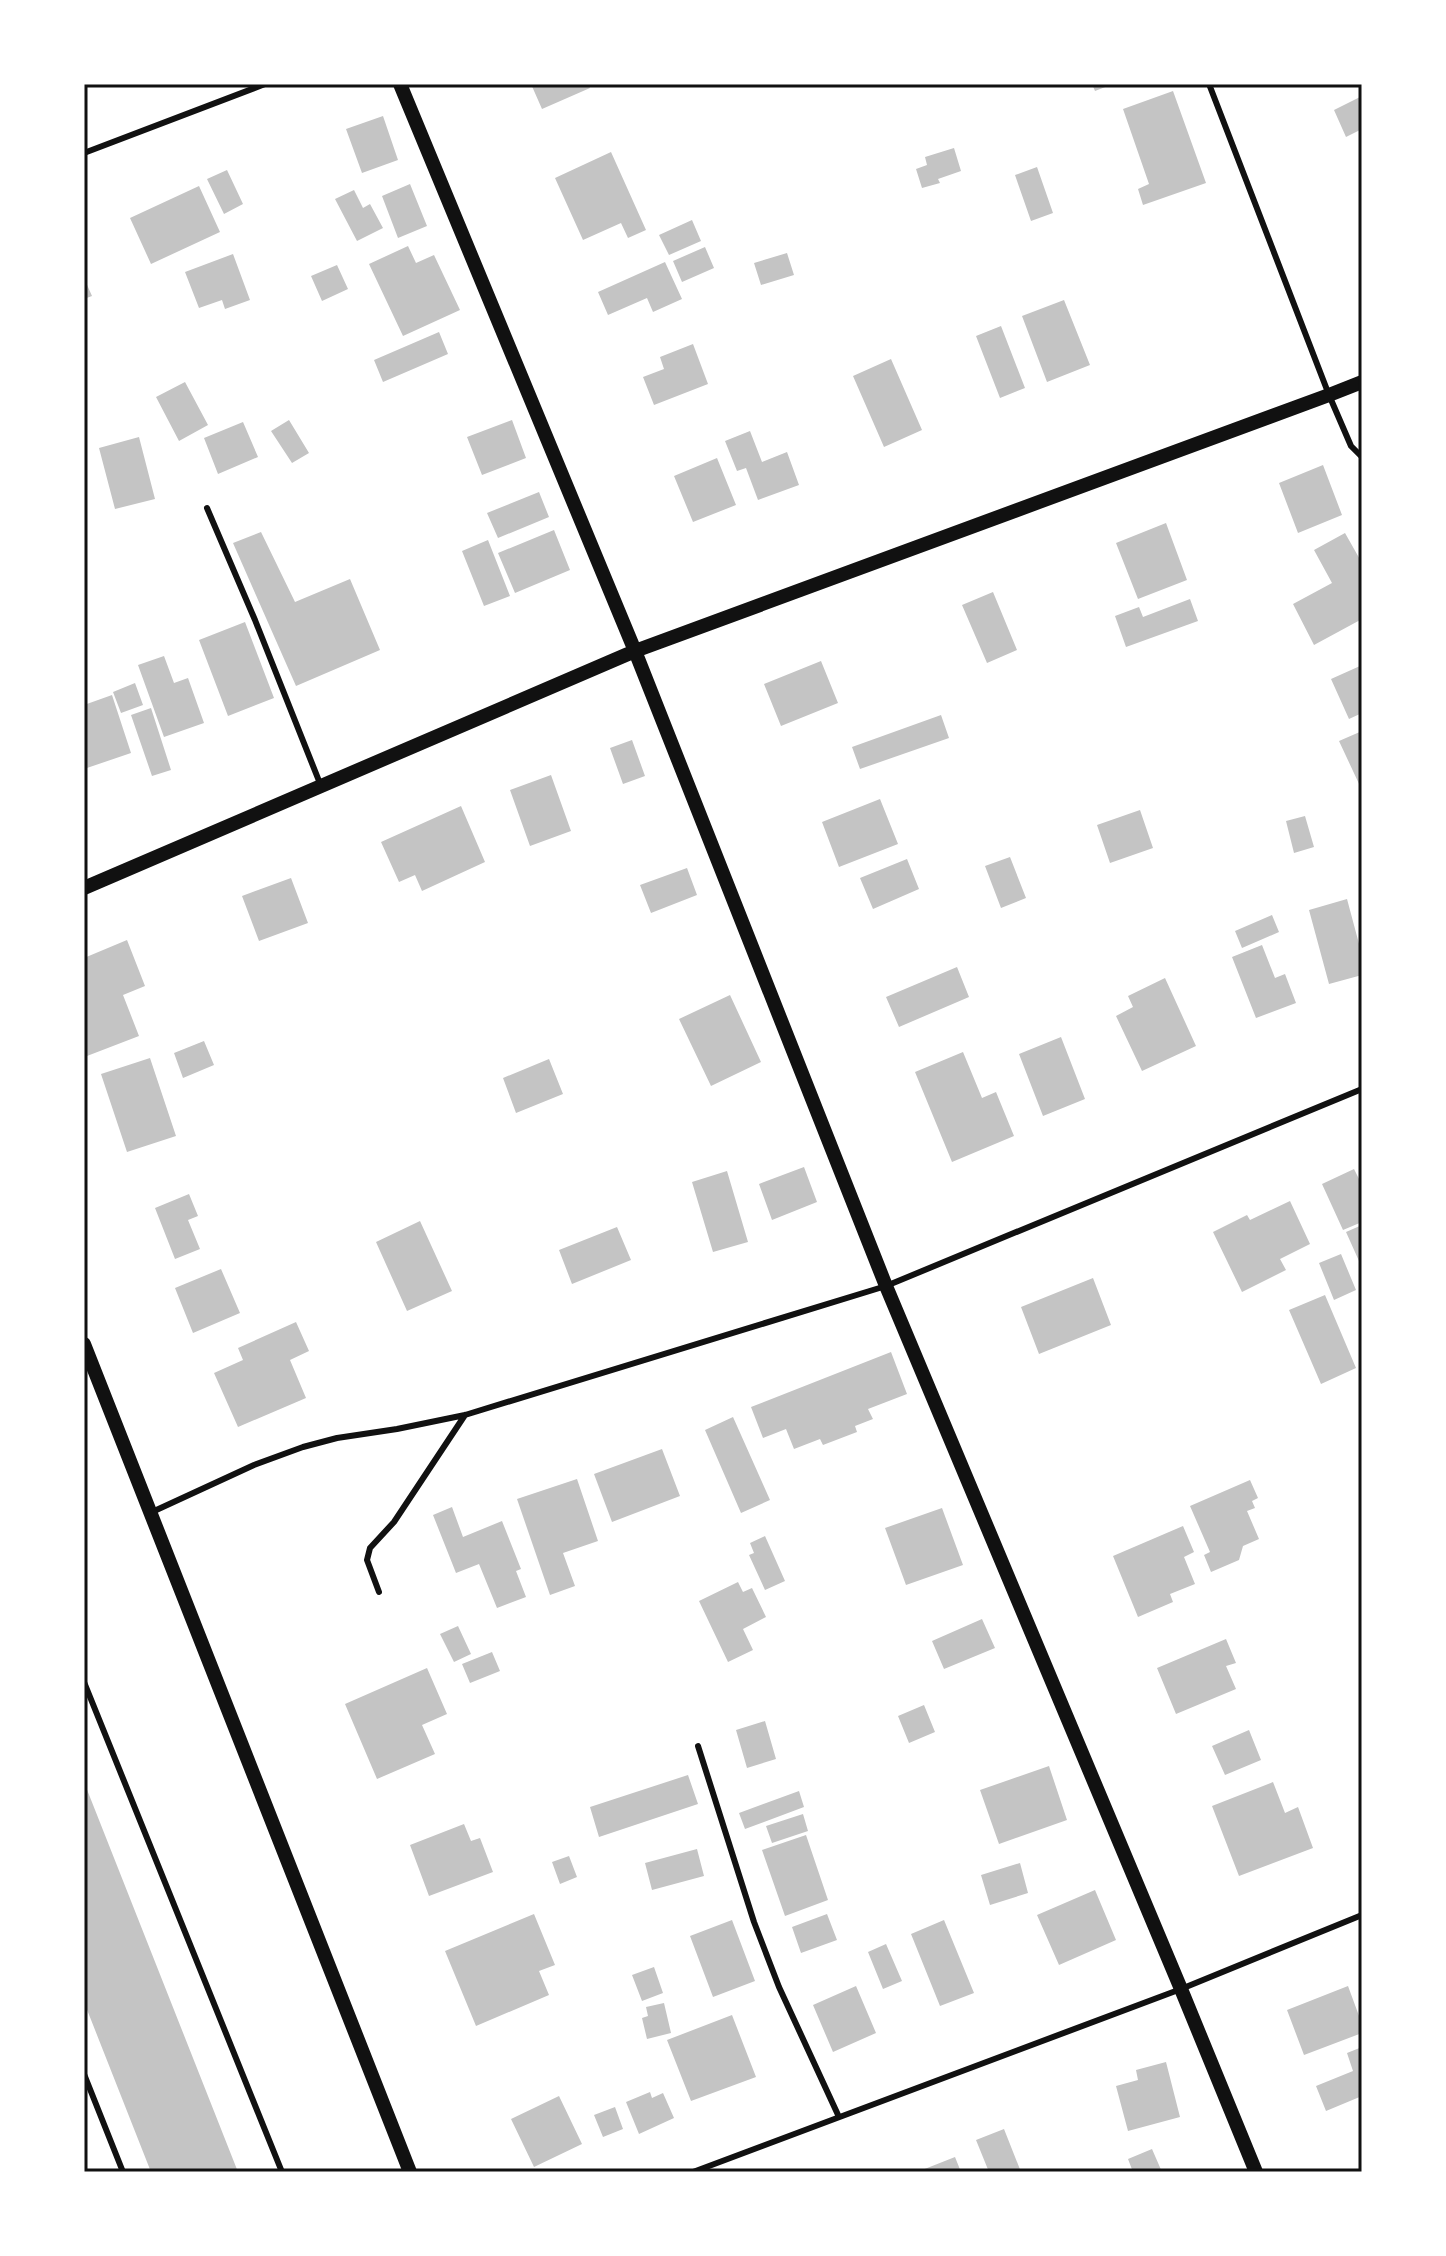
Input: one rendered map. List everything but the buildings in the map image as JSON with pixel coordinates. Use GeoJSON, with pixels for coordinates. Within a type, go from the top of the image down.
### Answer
{"type":"FeatureCollection","features":[{"type":"Feature","properties":{"kind":"street"},"geometry":{"type":"LineString","coordinates":[[400,84],[635,651],[886,1286],[1256,2172]]}},
{"type":"Feature","properties":{"kind":"street"},"geometry":{"type":"LineString","coordinates":[[84,888],[635,651],[1362,382]]}},
{"type":"Feature","properties":{"kind":"street"},"geometry":{"type":"LineString","coordinates":[[84,1344],[410,2172]]}},
{"type":"Feature","properties":{"kind":"lane"},"geometry":{"type":"LineString","coordinates":[[84,153],[265,84]]}},
{"type":"Feature","properties":{"kind":"lane"},"geometry":{"type":"LineString","coordinates":[[1209,84],[1329,395],[1351,446],[1362,457]]}},
{"type":"Feature","properties":{"kind":"lane"},"geometry":{"type":"LineString","coordinates":[[207,508],[321,786]]}},
{"type":"Feature","properties":{"kind":"lane"},"geometry":{"type":"LineString","coordinates":[[152,1512],[254,1465],[303,1447],[465,1415],[886,1286],[1362,1089]]}},
{"type":"Feature","properties":{"kind":"lane"},"geometry":{"type":"LineString","coordinates":[[379,1592],[367,1560],[370,1548],[394,1522],[465,1415]]}},
{"type":"Feature","properties":{"kind":"lane"},"geometry":{"type":"LineString","coordinates":[[84,1682],[282,2172]]}},
{"type":"Feature","properties":{"kind":"lane"},"geometry":{"type":"LineString","coordinates":[[698,1746],[759,1935],[779,1987],[839,2117]]}},
{"type":"Feature","properties":{"kind":"lane"},"geometry":{"type":"LineString","coordinates":[[693,2172],[1181,1989],[1362,1915]]}},
{"type":"Feature","properties":{"kind":"lane"},"geometry":{"type":"LineString","coordinates":[[84,2074],[122,2172]]}}]}
